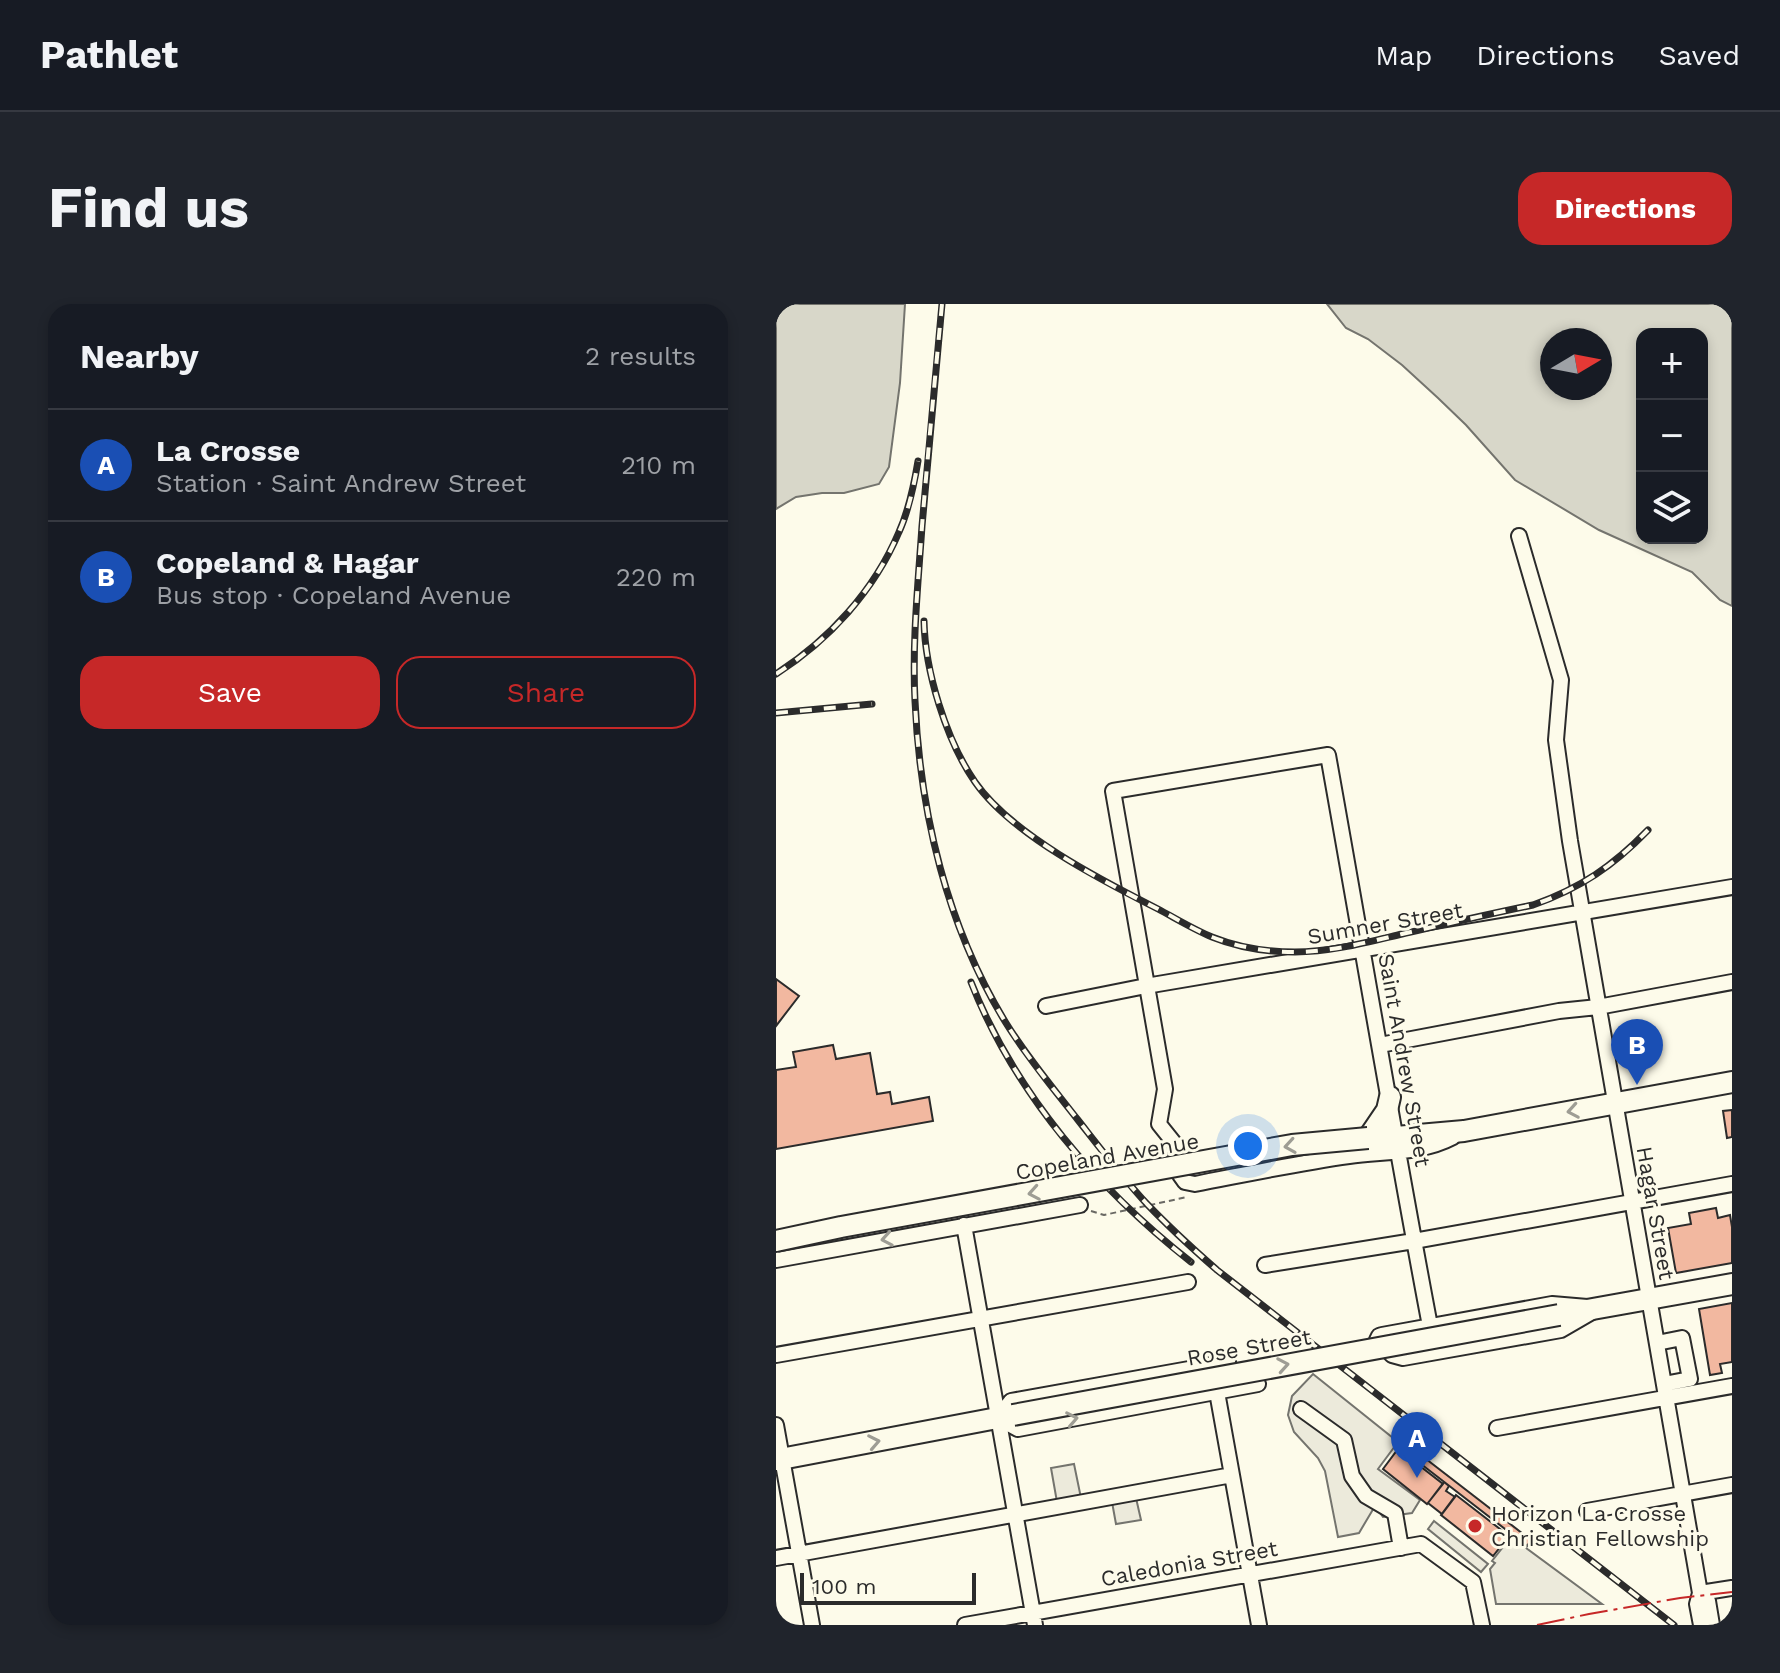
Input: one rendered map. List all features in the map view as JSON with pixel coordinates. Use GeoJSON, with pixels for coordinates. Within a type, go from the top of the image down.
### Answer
{"type":"FeatureCollection","features":[{"type":"Feature","properties":{"kind":"highway","name":"Copeland Avenue"},"geometry":{"type":"LineString","coordinates":[[776,1241],[1292,1145],[1368,1138],[1398,1145],[1732,1082]]}},
{"type":"Feature","properties":{"kind":"highway"},"geometry":{"type":"LineString","coordinates":[[1368,1138],[1387,1110],[1390,1097]]}},
{"type":"Feature","properties":{"kind":"highway","name":"Rose Street"},"geometry":{"type":"LineString","coordinates":[[779,1459],[1732,1284]]}},
{"type":"Feature","properties":{"kind":"street","name":"Hagar Street"},"geometry":{"type":"LineString","coordinates":[[1519,536],[1561,680],[1556,740],[1570,841],[1700,1593],[1697,1604],[1701,1625]]}},
{"type":"Feature","properties":{"kind":"street","name":"Saint Andrew Street"},"geometry":{"type":"LineString","coordinates":[[1146,986],[1113,791],[1328,755],[1430,1326]]}},
{"type":"Feature","properties":{"kind":"street","name":"Sumner Street"},"geometry":{"type":"LineString","coordinates":[[1046,1006],[1146,986],[1732,887]]}},
{"type":"Feature","properties":{"kind":"street"},"geometry":{"type":"LineString","coordinates":[[1380,1045],[1732,982]]}},
{"type":"Feature","properties":{"kind":"street"},"geometry":{"type":"LineString","coordinates":[[1146,986],[1165,1089],[1159,1124],[1175,1144],[1180,1175],[1189,1184],[1398,1145]]}},
{"type":"Feature","properties":{"kind":"street"},"geometry":{"type":"LineString","coordinates":[[1265,1265],[1732,1184]]}},
{"type":"Feature","properties":{"kind":"street"},"geometry":{"type":"LineString","coordinates":[[776,1260],[1080,1205]]}},
{"type":"Feature","properties":{"kind":"street"},"geometry":{"type":"LineString","coordinates":[[964,1225],[980,1319],[1006,1416],[1015,1516],[1034,1619]]}},
{"type":"Feature","properties":{"kind":"street"},"geometry":{"type":"LineString","coordinates":[[776,1355],[1188,1282]]}},
{"type":"Feature","properties":{"kind":"street"},"geometry":{"type":"LineString","coordinates":[[1552,1304],[1599,1308],[1561,1330],[1403,1358],[1392,1355],[1377,1340],[1382,1335],[1552,1304]]}},
{"type":"Feature","properties":{"kind":"street"},"geometry":{"type":"LineString","coordinates":[[1657,1343],[1682,1338],[1691,1386]]}},
{"type":"Feature","properties":{"kind":"street"},"geometry":{"type":"LineString","coordinates":[[1006,1416],[1011,1401],[1228,1362]]}},
{"type":"Feature","properties":{"kind":"street"},"geometry":{"type":"LineString","coordinates":[[1006,1416],[1018,1429],[1258,1384]]}},
{"type":"Feature","properties":{"kind":"street"},"geometry":{"type":"LineString","coordinates":[[1497,1428],[1691,1386],[1732,1386]]}},
{"type":"Feature","properties":{"kind":"street"},"geometry":{"type":"LineString","coordinates":[[1217,1392],[1259,1625]]}},
{"type":"Feature","properties":{"kind":"street"},"geometry":{"type":"LineString","coordinates":[[1301,1409],[1344,1440],[1352,1476],[1366,1496],[1395,1513],[1401,1548]]}},
{"type":"Feature","properties":{"kind":"street"},"geometry":{"type":"LineString","coordinates":[[776,1425],[779,1459],[812,1625]]}},
{"type":"Feature","properties":{"kind":"street"},"geometry":{"type":"LineString","coordinates":[[776,1558],[1232,1475]]}},
{"type":"Feature","properties":{"kind":"street"},"geometry":{"type":"LineString","coordinates":[[1587,1511],[1732,1485]]}},
{"type":"Feature","properties":{"kind":"street","name":"Caledonia Street"},"geometry":{"type":"LineString","coordinates":[[965,1625],[1034,1619],[1250,1574],[1421,1544],[1473,1582],[1482,1625]]}},
{"type":"Feature","properties":{"kind":"street"},"geometry":{"type":"LineString","coordinates":[[1700,1593],[1732,1588]]}},
{"type":"Feature","properties":{"kind":"street","name":"Hagar Street"},"geometry":{"type":"LineString","coordinates":[[1700,1593],[1708,1601],[1712,1625]]}},
{"type":"Feature","properties":{"kind":"path"},"geometry":{"type":"LineString","coordinates":[[1080,1205],[1104,1215],[1187,1197]]}},
{"type":"Feature","properties":{"kind":"shaded area"},"geometry":{"type":"Polygon","coordinates":[[[776,304],[905,304],[900,383],[889,467],[879,484],[844,493],[796,497],[776,509],[776,304]]]}},
{"type":"Feature","properties":{"kind":"shaded area"},"geometry":{"type":"Polygon","coordinates":[[[1327,304],[1732,304],[1732,606],[1720,600],[1692,572],[1599,530],[1515,480],[1466,425],[1402,365],[1368,339],[1346,328],[1327,304]]]}},
{"type":"Feature","properties":{"kind":"shaded area"},"geometry":{"type":"Polygon","coordinates":[[[1313,1374],[1398,1442],[1378,1469],[1420,1500],[1412,1513],[1383,1517],[1375,1506],[1359,1533],[1338,1537],[1325,1471],[1318,1458],[1294,1432],[1288,1415],[1292,1396],[1313,1374]]]}},
{"type":"Feature","properties":{"kind":"shaded area"},"geometry":{"type":"Polygon","coordinates":[[[1074,1464],[1081,1498],[1057,1502],[1051,1468],[1074,1464]]]}},
{"type":"Feature","properties":{"kind":"shaded area"},"geometry":{"type":"Polygon","coordinates":[[[1136,1498],[1141,1520],[1116,1524],[1112,1502],[1136,1498]]]}},
{"type":"Feature","properties":{"kind":"shaded area"},"geometry":{"type":"Polygon","coordinates":[[[1434,1521],[1488,1564],[1481,1572],[1428,1529],[1434,1521]]]}},
{"type":"Feature","properties":{"kind":"shaded area"},"geometry":{"type":"Polygon","coordinates":[[[1511,1537],[1602,1604],[1496,1604],[1490,1569],[1495,1563],[1492,1561],[1511,1537]]]}},
{"type":"Feature","properties":{"kind":"building"},"geometry":{"type":"Polygon","coordinates":[[[776,979],[799,996],[776,1026],[776,979]]]}},
{"type":"Feature","properties":{"kind":"building"},"geometry":{"type":"Polygon","coordinates":[[[833,1045],[836,1059],[870,1053],[877,1094],[890,1092],[892,1104],[929,1097],[933,1121],[776,1149],[776,1070],[796,1067],[793,1052],[833,1045]]]}},
{"type":"Feature","properties":{"kind":"building"},"geometry":{"type":"Polygon","coordinates":[[[1732,1110],[1732,1137],[1727,1138],[1723,1111],[1732,1110]]]}},
{"type":"Feature","properties":{"kind":"building"},"geometry":{"type":"Polygon","coordinates":[[[1716,1208],[1718,1218],[1730,1215],[1732,1263],[1676,1273],[1668,1228],[1691,1224],[1689,1213],[1716,1208]]]}},
{"type":"Feature","properties":{"kind":"building"},"geometry":{"type":"Polygon","coordinates":[[[1732,1303],[1732,1362],[1720,1364],[1722,1373],[1710,1375],[1699,1309],[1732,1303]]]}},
{"type":"Feature","properties":{"kind":"building"},"geometry":{"type":"Polygon","coordinates":[[[1404,1442],[1531,1540],[1527,1546],[1399,1447],[1404,1442]]]}},
{"type":"Feature","properties":{"kind":"building"},"geometry":{"type":"Polygon","coordinates":[[[1398,1449],[1443,1484],[1427,1504],[1383,1469],[1398,1449]]]}},
{"type":"Feature","properties":{"kind":"building"},"geometry":{"type":"Polygon","coordinates":[[[1444,1482],[1449,1486],[1446,1491],[1455,1497],[1442,1514],[1428,1503],[1444,1482]]]}},
{"type":"Feature","properties":{"kind":"building","name":"Horizon La Crosse Christian Fellowship"},"geometry":{"type":"Polygon","coordinates":[[[1456,1495],[1509,1536],[1493,1556],[1441,1515],[1456,1495]]]}},
{"type":"Feature","properties":{"kind":"railway"},"geometry":{"type":"LineString","coordinates":[[942,304],[917,592],[915,701],[923,785],[940,868],[985,986],[1014,1036],[1050,1084],[1129,1183],[1181,1238],[1217,1270],[1674,1625]]}},
{"type":"Feature","properties":{"kind":"railway"},"geometry":{"type":"LineString","coordinates":[[776,674],[832,630],[877,574],[903,524],[918,461]]}},
{"type":"Feature","properties":{"kind":"railway"},"geometry":{"type":"LineString","coordinates":[[924,621],[928,661],[946,726],[975,782],[991,801],[1034,837],[1085,870],[1198,931],[1232,944],[1274,951],[1322,950],[1533,905],[1595,875],[1648,830]]}},
{"type":"Feature","properties":{"kind":"railway"},"geometry":{"type":"LineString","coordinates":[[776,713],[872,704]]}},
{"type":"Feature","properties":{"kind":"railway"},"geometry":{"type":"LineString","coordinates":[[971,982],[1011,1063],[1063,1137],[1124,1203],[1191,1262]]}},
{"type":"Feature","properties":{"kind":"power"},"geometry":{"type":"LineString","coordinates":[[1537,1625],[1680,1598],[1732,1592]]}},
{"type":"Feature","properties":{"kind":"place","name":"Copeland & Hagar"},"geometry":{"type":"Point","coordinates":[1637,1085]}},
{"type":"Feature","properties":{"kind":"place","name":"La Crosse"},"geometry":{"type":"Point","coordinates":[1417,1478]}},
{"type":"Feature","properties":{"kind":"place","name":"Horizon La Crosse Christian Fellowship"},"geometry":{"type":"Point","coordinates":[1475,1526]}}]}
